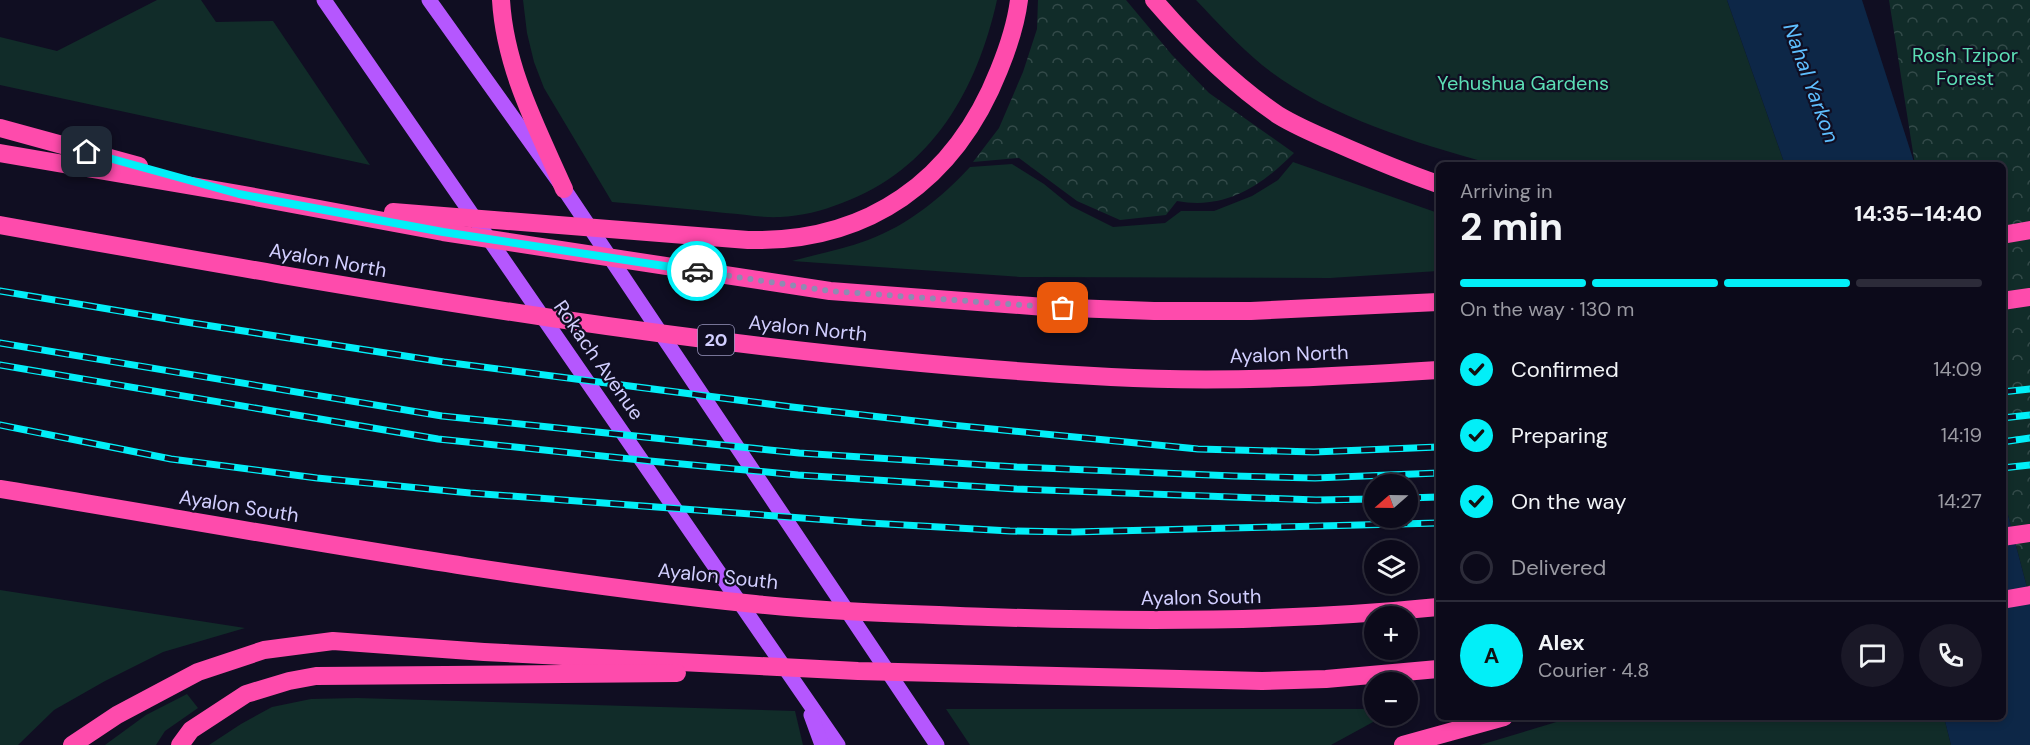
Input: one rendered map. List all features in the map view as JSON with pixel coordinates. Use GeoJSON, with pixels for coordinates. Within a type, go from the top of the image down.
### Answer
{"type":"FeatureCollection","features":[{"type":"Feature","properties":{"kind":"highway"},"geometry":{"type":"LineString","coordinates":[[501,0],[505,37],[517,81],[564,189]]}},
{"type":"Feature","properties":{"kind":"highway"},"geometry":{"type":"LineString","coordinates":[[292,204],[748,240],[779,240],[817,234],[861,221],[917,188],[940,167],[967,134],[988,98],[1005,57],[1019,0]]}},
{"type":"Feature","properties":{"kind":"highway"},"geometry":{"type":"LineString","coordinates":[[1154,0],[1200,50],[1243,90],[1280,116],[1374,160],[1436,182]]}},
{"type":"Feature","properties":{"kind":"highway"},"geometry":{"type":"LineString","coordinates":[[0,128],[239,194]]}},
{"type":"Feature","properties":{"kind":"highway"},"geometry":{"type":"LineString","coordinates":[[0,153],[443,232],[830,291],[953,301],[1143,311],[1251,311],[1436,302]]}},
{"type":"Feature","properties":{"kind":"highway","name":"Ayalon North"},"geometry":{"type":"LineString","coordinates":[[0,225],[433,301],[766,346],[942,364],[1113,377],[1225,379],[1436,370]]}},
{"type":"Feature","properties":{"kind":"highway"},"geometry":{"type":"LineString","coordinates":[[2006,234],[2030,230]]}},
{"type":"Feature","properties":{"kind":"highway"},"geometry":{"type":"LineString","coordinates":[[2006,300],[2030,297]]}},
{"type":"Feature","properties":{"kind":"highway","name":"Ayalon South"},"geometry":{"type":"LineString","coordinates":[[0,489],[382,553],[586,583],[758,604],[902,614],[1125,620],[1285,619],[1436,608]]}},
{"type":"Feature","properties":{"kind":"highway"},"geometry":{"type":"LineString","coordinates":[[2006,536],[2030,533]]}},
{"type":"Feature","properties":{"kind":"highway"},"geometry":{"type":"LineString","coordinates":[[2006,599],[2030,595]]}},
{"type":"Feature","properties":{"kind":"highway"},"geometry":{"type":"LineString","coordinates":[[72,745],[117,715],[198,672],[264,650],[333,641],[484,652],[858,671],[1262,681],[1326,679],[1436,669]]}},
{"type":"Feature","properties":{"kind":"highway"},"geometry":{"type":"LineString","coordinates":[[180,745],[191,730],[246,694],[289,681],[316,676],[858,671]]}},
{"type":"Feature","properties":{"kind":"highway"},"geometry":{"type":"LineString","coordinates":[[1403,745],[1493,720]]}},
{"type":"Feature","properties":{"kind":"main road","name":"Rokach Avenue"},"geometry":{"type":"LineString","coordinates":[[324,0],[799,685],[838,745]]}},
{"type":"Feature","properties":{"kind":"main road"},"geometry":{"type":"LineString","coordinates":[[429,0],[564,189],[937,745]]}},
{"type":"Feature","properties":{"kind":"main road"},"geometry":{"type":"LineString","coordinates":[[799,685],[822,745]]}},
{"type":"Feature","properties":{"kind":"green space"},"geometry":{"type":"Polygon","coordinates":[[[157,0],[201,0],[216,22],[273,21],[370,165],[0,85],[0,37],[57,51],[157,0]]]}},
{"type":"Feature","properties":{"kind":"green space"},"geometry":{"type":"Polygon","coordinates":[[[523,0],[997,0],[977,65],[963,95],[946,123],[925,148],[901,170],[874,188],[842,203],[819,211],[773,217],[612,202],[544,88],[534,62],[527,33],[523,0]]]}},
{"type":"Feature","properties":{"kind":"green space"},"geometry":{"type":"Polygon","coordinates":[[[1038,0],[1126,0],[1172,55],[1209,93],[1294,153],[1269,176],[1242,193],[1211,202],[1177,201],[1166,215],[1120,220],[1077,201],[1019,158],[973,162],[999,128],[1023,72],[1037,29],[1038,0]]]}},
{"type":"Feature","properties":{"kind":"green space","name":"Yehushua Gardens"},"geometry":{"type":"Polygon","coordinates":[[[1196,0],[1727,0],[1784,162],[1485,162],[1429,146],[1341,113],[1287,83],[1262,65],[1196,0]]]}},
{"type":"Feature","properties":{"kind":"green space","name":"Rosh Tzipor Forest"},"geometry":{"type":"Polygon","coordinates":[[[1889,0],[2030,0],[2030,599],[2006,507],[2006,162],[1915,162],[1889,0]]]}},
{"type":"Feature","properties":{"kind":"green space"},"geometry":{"type":"Polygon","coordinates":[[[1293,162],[1436,212],[1436,271],[1330,278],[1020,277],[792,261],[859,243],[897,227],[936,200],[970,167],[1012,164],[1044,184],[1071,206],[1113,227],[1165,223],[1181,211],[1214,211],[1252,196],[1278,180],[1293,162]]]}},
{"type":"Feature","properties":{"kind":"green space"},"geometry":{"type":"Polygon","coordinates":[[[0,590],[245,628],[163,652],[54,710],[18,745],[0,745],[0,590]]]}},
{"type":"Feature","properties":{"kind":"green space"},"geometry":{"type":"Polygon","coordinates":[[[187,694],[198,708],[165,731],[156,745],[105,745],[146,715],[187,694]]]}},
{"type":"Feature","properties":{"kind":"green space"},"geometry":{"type":"Polygon","coordinates":[[[357,698],[795,711],[803,745],[209,745],[272,707],[311,699],[357,698]]]}},
{"type":"Feature","properties":{"kind":"green space"},"geometry":{"type":"Polygon","coordinates":[[[946,709],[1364,709],[1366,726],[1331,745],[970,745],[946,709]]]}},
{"type":"Feature","properties":{"kind":"green space"},"geometry":{"type":"Polygon","coordinates":[[[1563,720],[1945,720],[1951,745],[1480,745],[1563,720]]]}},
{"type":"Feature","properties":{"kind":"water","name":"Nahal Yarkon"},"geometry":{"type":"Polygon","coordinates":[[[1727,0],[1862,0],[1914,162],[1784,162],[1727,0]]]}},
{"type":"Feature","properties":{"kind":"water"},"geometry":{"type":"Polygon","coordinates":[[[2006,507],[2030,599],[2030,745],[1951,745],[1945,720],[2006,720],[2006,507]]]}},
{"type":"Feature","properties":{"kind":"railway"},"geometry":{"type":"LineString","coordinates":[[0,291],[444,362],[951,425],[1198,449],[1314,452],[1436,447]]}},
{"type":"Feature","properties":{"kind":"railway"},"geometry":{"type":"LineString","coordinates":[[0,343],[442,416],[799,453],[1017,467],[1234,476],[1315,478],[1436,473]]}},
{"type":"Feature","properties":{"kind":"railway"},"geometry":{"type":"LineString","coordinates":[[0,365],[438,439],[650,461],[798,475],[1016,489],[1316,500],[1364,499]]}},
{"type":"Feature","properties":{"kind":"railway"},"geometry":{"type":"LineString","coordinates":[[2006,392],[2030,389]]}},
{"type":"Feature","properties":{"kind":"railway"},"geometry":{"type":"LineString","coordinates":[[2006,418],[2030,415]]}},
{"type":"Feature","properties":{"kind":"railway"},"geometry":{"type":"LineString","coordinates":[[0,425],[171,459],[317,478],[470,493],[869,523],[1073,532],[1436,523]]}},
{"type":"Feature","properties":{"kind":"railway"},"geometry":{"type":"LineString","coordinates":[[2006,441],[2030,438]]}},
{"type":"Feature","properties":{"kind":"railway"},"geometry":{"type":"LineString","coordinates":[[2006,468],[2030,465]]}},
{"type":"Feature","properties":{"kind":"railway"},"geometry":{"type":"LineString","coordinates":[[1418,498],[1436,497]]}},
{"type":"Feature","properties":{"kind":"way so far"},"geometry":{"type":"LineString","coordinates":[[697,271],[830,291],[1063,308]]}},
{"type":"Feature","properties":{"kind":"route"},"geometry":{"type":"LineString","coordinates":[[87,152],[239,194],[443,232],[697,271]]}}]}
